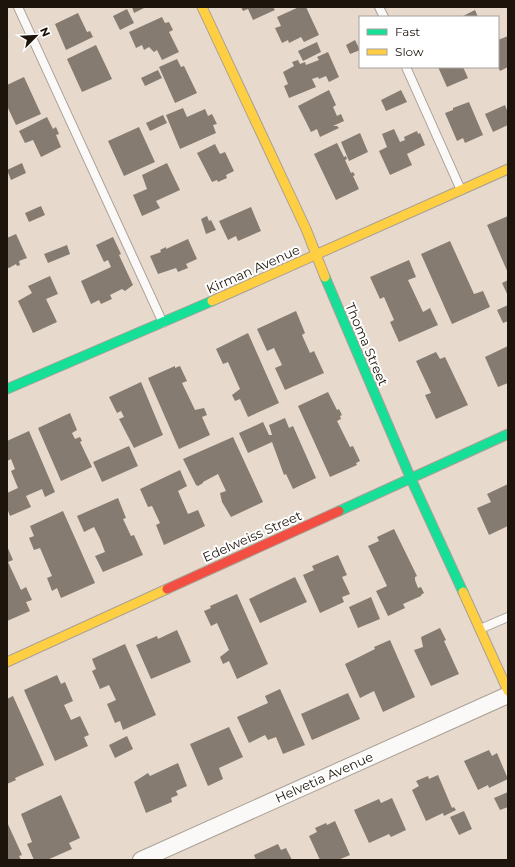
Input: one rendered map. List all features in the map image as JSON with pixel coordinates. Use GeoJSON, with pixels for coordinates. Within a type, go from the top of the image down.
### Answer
{"type":"FeatureCollection","features":[{"type":"Feature","properties":{"kind":"street","name":"Thoma Street"},"geometry":{"type":"LineString","coordinates":[[202,7],[317,254],[325,277],[411,479],[508,692]]}},
{"type":"Feature","properties":{"kind":"street","name":"Kirman Avenue"},"geometry":{"type":"LineString","coordinates":[[9,384],[164,323],[508,169]]}},
{"type":"Feature","properties":{"kind":"street","name":"Edelweiss Street"},"geometry":{"type":"LineString","coordinates":[[7,662],[508,434]]}},
{"type":"Feature","properties":{"kind":"street","name":"Helvetia Avenue"},"geometry":{"type":"LineString","coordinates":[[141,860],[508,695]]}},
{"type":"Feature","properties":{"kind":"lane"},"geometry":{"type":"LineString","coordinates":[[18,7],[164,323]]}},
{"type":"Feature","properties":{"kind":"lane"},"geometry":{"type":"LineString","coordinates":[[379,7],[384,16]]}},
{"type":"Feature","properties":{"kind":"lane"},"geometry":{"type":"LineString","coordinates":[[406,68],[461,190]]}},
{"type":"Feature","properties":{"kind":"lane"},"geometry":{"type":"LineString","coordinates":[[479,629],[508,617]]}},
{"type":"Feature","properties":{"kind":"building"},"geometry":{"type":"Polygon","coordinates":[[[132,7],[146,7],[134,13],[132,7]]]}},
{"type":"Feature","properties":{"kind":"building"},"geometry":{"type":"Polygon","coordinates":[[[241,7],[273,7],[275,10],[253,20],[248,9],[243,11],[241,7]]]}},
{"type":"Feature","properties":{"kind":"building"},"geometry":{"type":"Polygon","coordinates":[[[299,7],[306,7],[319,35],[304,42],[301,37],[289,43],[288,40],[282,43],[275,28],[281,26],[277,17],[299,7]]]}},
{"type":"Feature","properties":{"kind":"building"},"geometry":{"type":"Polygon","coordinates":[[[127,9],[134,23],[120,30],[113,16],[127,9]]]}},
{"type":"Feature","properties":{"kind":"building"},"geometry":{"type":"Polygon","coordinates":[[[475,10],[478,16],[463,16],[475,10]]]}},
{"type":"Feature","properties":{"kind":"building"},"geometry":{"type":"Polygon","coordinates":[[[78,13],[87,32],[90,31],[93,37],[66,50],[55,24],[78,13]]]}},
{"type":"Feature","properties":{"kind":"building"},"geometry":{"type":"Polygon","coordinates":[[[162,17],[165,23],[169,22],[173,30],[169,32],[179,52],[162,60],[157,50],[154,52],[149,47],[144,50],[142,45],[136,48],[129,32],[162,17]]]}},
{"type":"Feature","properties":{"kind":"building"},"geometry":{"type":"Polygon","coordinates":[[[508,36],[508,67],[500,71],[498,68],[499,40],[508,36]]]}},
{"type":"Feature","properties":{"kind":"building"},"geometry":{"type":"Polygon","coordinates":[[[355,40],[359,50],[350,54],[346,45],[355,40]]]}},
{"type":"Feature","properties":{"kind":"building"},"geometry":{"type":"Polygon","coordinates":[[[317,42],[321,52],[303,61],[298,51],[317,42]]]}},
{"type":"Feature","properties":{"kind":"building"},"geometry":{"type":"Polygon","coordinates":[[[96,45],[112,79],[82,92],[67,59],[96,45]]]}},
{"type":"Feature","properties":{"kind":"building"},"geometry":{"type":"Polygon","coordinates":[[[328,52],[339,77],[329,82],[326,76],[319,79],[318,77],[312,79],[316,87],[289,98],[284,86],[288,84],[283,72],[294,66],[292,62],[298,60],[300,64],[305,62],[306,65],[319,60],[317,57],[328,52]]]}},
{"type":"Feature","properties":{"kind":"building"},"geometry":{"type":"Polygon","coordinates":[[[177,59],[181,67],[184,66],[197,93],[175,103],[159,67],[177,59]]]}},
{"type":"Feature","properties":{"kind":"building"},"geometry":{"type":"Polygon","coordinates":[[[438,68],[463,68],[468,78],[447,87],[438,68]]]}},
{"type":"Feature","properties":{"kind":"building"},"geometry":{"type":"Polygon","coordinates":[[[158,70],[162,78],[145,86],[141,78],[158,70]]]}},
{"type":"Feature","properties":{"kind":"building"},"geometry":{"type":"Polygon","coordinates":[[[24,77],[41,114],[16,125],[7,106],[7,85],[24,77]]]}},
{"type":"Feature","properties":{"kind":"building"},"geometry":{"type":"Polygon","coordinates":[[[329,90],[336,105],[333,107],[337,116],[341,114],[344,121],[333,126],[337,126],[339,128],[320,137],[317,129],[311,132],[298,106],[329,90]]]}},
{"type":"Feature","properties":{"kind":"building"},"geometry":{"type":"Polygon","coordinates":[[[401,90],[407,102],[386,111],[381,100],[401,90]]]}},
{"type":"Feature","properties":{"kind":"building"},"geometry":{"type":"Polygon","coordinates":[[[469,102],[483,135],[465,143],[463,138],[457,141],[445,113],[453,110],[453,108],[469,102]]]}},
{"type":"Feature","properties":{"kind":"building"},"geometry":{"type":"Polygon","coordinates":[[[505,105],[508,113],[508,125],[493,132],[485,114],[505,105]]]}},
{"type":"Feature","properties":{"kind":"building"},"geometry":{"type":"Polygon","coordinates":[[[183,108],[187,117],[205,109],[208,116],[212,114],[217,124],[213,125],[216,133],[180,149],[166,115],[183,108]]]}},
{"type":"Feature","properties":{"kind":"building"},"geometry":{"type":"Polygon","coordinates":[[[163,115],[167,123],[150,131],[146,123],[163,115]]]}},
{"type":"Feature","properties":{"kind":"building"},"geometry":{"type":"Polygon","coordinates":[[[47,117],[53,129],[56,127],[59,134],[56,135],[61,147],[41,157],[33,140],[25,143],[19,131],[47,117]]]}},
{"type":"Feature","properties":{"kind":"building"},"geometry":{"type":"Polygon","coordinates":[[[139,127],[155,162],[124,176],[108,141],[139,127]]]}},
{"type":"Feature","properties":{"kind":"building"},"geometry":{"type":"Polygon","coordinates":[[[394,129],[400,142],[405,140],[404,137],[417,131],[418,134],[420,133],[425,145],[407,154],[412,165],[390,175],[379,151],[387,147],[382,134],[394,129]]]}},
{"type":"Feature","properties":{"kind":"building"},"geometry":{"type":"Polygon","coordinates":[[[360,133],[368,152],[349,161],[341,142],[360,133]]]}},
{"type":"Feature","properties":{"kind":"building"},"geometry":{"type":"Polygon","coordinates":[[[337,143],[344,157],[346,156],[347,159],[345,160],[351,173],[353,172],[355,175],[353,176],[359,189],[336,200],[314,154],[337,143]]]}},
{"type":"Feature","properties":{"kind":"building"},"geometry":{"type":"Polygon","coordinates":[[[215,144],[220,154],[225,152],[234,171],[226,175],[227,178],[218,182],[217,180],[212,182],[197,153],[215,144]]]}},
{"type":"Feature","properties":{"kind":"building"},"geometry":{"type":"Polygon","coordinates":[[[22,163],[26,173],[11,180],[7,170],[22,163]]]}},
{"type":"Feature","properties":{"kind":"building"},"geometry":{"type":"Polygon","coordinates":[[[167,163],[180,190],[156,201],[160,208],[142,216],[133,195],[147,189],[142,175],[167,163]]]}},
{"type":"Feature","properties":{"kind":"building"},"geometry":{"type":"Polygon","coordinates":[[[41,206],[45,215],[29,222],[25,213],[41,206]]]}},
{"type":"Feature","properties":{"kind":"building"},"geometry":{"type":"Polygon","coordinates":[[[251,207],[261,231],[238,241],[236,236],[228,240],[219,221],[251,207]]]}},
{"type":"Feature","properties":{"kind":"building"},"geometry":{"type":"Polygon","coordinates":[[[207,216],[209,221],[211,220],[216,230],[206,234],[201,219],[207,216]]]}},
{"type":"Feature","properties":{"kind":"building"},"geometry":{"type":"Polygon","coordinates":[[[508,216],[508,273],[487,225],[508,216]]]}},
{"type":"Feature","properties":{"kind":"building"},"geometry":{"type":"Polygon","coordinates":[[[16,234],[27,258],[19,261],[20,265],[17,266],[16,264],[9,268],[7,267],[7,238],[16,234]]]}},
{"type":"Feature","properties":{"kind":"building"},"geometry":{"type":"Polygon","coordinates":[[[113,237],[121,254],[119,255],[133,285],[125,291],[122,289],[110,295],[112,299],[101,304],[99,300],[91,304],[81,281],[111,267],[108,260],[104,262],[96,245],[113,237]]]}},
{"type":"Feature","properties":{"kind":"building"},"geometry":{"type":"Polygon","coordinates":[[[188,239],[197,259],[186,264],[188,268],[178,272],[176,268],[158,274],[150,256],[161,252],[160,250],[166,247],[166,249],[188,239]]]}},
{"type":"Feature","properties":{"kind":"building"},"geometry":{"type":"Polygon","coordinates":[[[450,241],[474,294],[483,291],[490,307],[452,324],[421,254],[450,241]]]}},
{"type":"Feature","properties":{"kind":"building"},"geometry":{"type":"Polygon","coordinates":[[[67,245],[70,254],[48,263],[44,254],[67,245]]]}},
{"type":"Feature","properties":{"kind":"building"},"geometry":{"type":"Polygon","coordinates":[[[409,260],[416,277],[408,280],[423,312],[430,308],[438,325],[399,342],[390,322],[394,320],[384,297],[380,299],[370,277],[409,260]]]}},
{"type":"Feature","properties":{"kind":"building"},"geometry":{"type":"Polygon","coordinates":[[[50,276],[58,294],[46,299],[57,322],[33,333],[18,301],[32,293],[28,286],[50,276]]]}},
{"type":"Feature","properties":{"kind":"building"},"geometry":{"type":"Polygon","coordinates":[[[508,280],[508,296],[502,283],[508,280]]]}},
{"type":"Feature","properties":{"kind":"building"},"geometry":{"type":"Polygon","coordinates":[[[508,305],[508,321],[503,323],[497,310],[508,305]]]}},
{"type":"Feature","properties":{"kind":"building"},"geometry":{"type":"Polygon","coordinates":[[[296,311],[305,333],[302,335],[310,353],[314,351],[324,373],[285,390],[275,368],[282,365],[274,348],[267,351],[257,329],[296,311]]]}},
{"type":"Feature","properties":{"kind":"building"},"geometry":{"type":"Polygon","coordinates":[[[248,333],[279,403],[248,417],[240,399],[235,401],[232,395],[240,389],[228,362],[223,364],[216,349],[248,333]]]}},
{"type":"Feature","properties":{"kind":"building"},"geometry":{"type":"Polygon","coordinates":[[[508,346],[508,383],[498,387],[485,357],[508,346]]]}},
{"type":"Feature","properties":{"kind":"building"},"geometry":{"type":"Polygon","coordinates":[[[436,352],[440,359],[445,357],[468,405],[436,419],[425,395],[431,393],[416,361],[436,352]]]}},
{"type":"Feature","properties":{"kind":"building"},"geometry":{"type":"Polygon","coordinates":[[[175,366],[175,368],[180,366],[187,381],[182,383],[195,410],[204,408],[207,415],[202,417],[210,435],[179,449],[148,378],[175,366]]]}},
{"type":"Feature","properties":{"kind":"building"},"geometry":{"type":"Polygon","coordinates":[[[141,382],[163,435],[134,448],[119,419],[124,417],[121,411],[117,413],[109,397],[141,382]]]}},
{"type":"Feature","properties":{"kind":"building"},"geometry":{"type":"Polygon","coordinates":[[[328,392],[337,410],[339,409],[342,415],[340,416],[341,419],[337,421],[350,447],[353,446],[360,461],[356,463],[357,465],[330,477],[298,406],[328,392]]]}},
{"type":"Feature","properties":{"kind":"building"},"geometry":{"type":"Polygon","coordinates":[[[70,413],[77,430],[72,433],[75,439],[80,437],[82,441],[80,442],[92,467],[61,481],[38,428],[70,413]]]}},
{"type":"Feature","properties":{"kind":"building"},"geometry":{"type":"Polygon","coordinates":[[[285,418],[289,428],[293,426],[316,478],[293,489],[286,474],[284,475],[272,442],[248,453],[239,433],[263,422],[269,435],[272,435],[269,425],[285,418]]]}},
{"type":"Feature","properties":{"kind":"building"},"geometry":{"type":"Polygon","coordinates":[[[29,431],[55,492],[45,497],[42,489],[26,496],[31,507],[10,516],[7,508],[7,493],[18,488],[11,471],[15,469],[11,459],[7,461],[7,441],[29,431]]]}},
{"type":"Feature","properties":{"kind":"building"},"geometry":{"type":"Polygon","coordinates":[[[233,437],[263,502],[231,517],[222,502],[220,493],[226,491],[218,474],[198,486],[196,485],[183,459],[233,437]]]}},
{"type":"Feature","properties":{"kind":"building"},"geometry":{"type":"Polygon","coordinates":[[[129,446],[138,466],[102,482],[93,462],[129,446]]]}},
{"type":"Feature","properties":{"kind":"building"},"geometry":{"type":"Polygon","coordinates":[[[180,470],[187,486],[178,491],[188,514],[198,510],[205,526],[164,545],[156,525],[160,523],[152,506],[148,507],[140,489],[180,470]]]}},
{"type":"Feature","properties":{"kind":"building"},"geometry":{"type":"Polygon","coordinates":[[[508,484],[508,526],[489,535],[477,508],[491,502],[487,494],[508,484]]]}},
{"type":"Feature","properties":{"kind":"building"},"geometry":{"type":"Polygon","coordinates":[[[118,498],[126,518],[123,519],[131,536],[134,535],[143,555],[103,572],[95,556],[105,552],[100,539],[94,527],[84,532],[77,516],[118,498]]]}},
{"type":"Feature","properties":{"kind":"building"},"geometry":{"type":"Polygon","coordinates":[[[63,511],[95,583],[61,598],[57,588],[52,591],[47,578],[52,576],[40,548],[34,550],[29,538],[34,536],[30,526],[63,511]]]}},
{"type":"Feature","properties":{"kind":"building"},"geometry":{"type":"Polygon","coordinates":[[[394,529],[417,576],[415,577],[415,580],[418,588],[421,587],[424,593],[421,596],[403,604],[405,608],[388,616],[376,591],[387,586],[368,546],[379,541],[377,537],[394,529]]]}},
{"type":"Feature","properties":{"kind":"building"},"geometry":{"type":"Polygon","coordinates":[[[7,546],[13,560],[8,562],[21,590],[26,587],[32,600],[26,602],[30,611],[7,621],[7,546]]]}},
{"type":"Feature","properties":{"kind":"building"},"geometry":{"type":"Polygon","coordinates":[[[338,555],[347,575],[342,577],[350,594],[342,597],[344,602],[320,613],[303,575],[314,570],[312,566],[338,555]]]}},
{"type":"Feature","properties":{"kind":"building"},"geometry":{"type":"Polygon","coordinates":[[[295,577],[307,602],[260,623],[249,599],[295,577]]]}},
{"type":"Feature","properties":{"kind":"building"},"geometry":{"type":"Polygon","coordinates":[[[237,594],[268,664],[237,679],[229,661],[223,664],[220,657],[229,650],[217,623],[211,626],[204,611],[211,608],[210,606],[237,594]]]}},
{"type":"Feature","properties":{"kind":"building"},"geometry":{"type":"Polygon","coordinates":[[[371,597],[380,619],[358,628],[349,607],[371,597]]]}},
{"type":"Feature","properties":{"kind":"building"},"geometry":{"type":"Polygon","coordinates":[[[440,628],[446,640],[444,641],[459,674],[431,686],[414,650],[423,647],[421,637],[440,628]]]}},
{"type":"Feature","properties":{"kind":"building"},"geometry":{"type":"Polygon","coordinates":[[[177,630],[191,662],[151,679],[136,645],[157,636],[158,639],[177,630]]]}},
{"type":"Feature","properties":{"kind":"building"},"geometry":{"type":"Polygon","coordinates":[[[390,640],[415,697],[383,712],[374,691],[360,698],[345,664],[375,649],[374,647],[390,640]]]}},
{"type":"Feature","properties":{"kind":"building"},"geometry":{"type":"Polygon","coordinates":[[[125,644],[156,715],[123,730],[120,721],[115,723],[107,704],[116,700],[109,685],[100,689],[92,671],[96,669],[92,659],[125,644]]]}},
{"type":"Feature","properties":{"kind":"building"},"geometry":{"type":"Polygon","coordinates":[[[57,675],[61,684],[65,682],[73,701],[64,705],[71,720],[80,716],[89,735],[84,737],[88,746],[55,761],[24,690],[57,675]]]}},
{"type":"Feature","properties":{"kind":"building"},"geometry":{"type":"Polygon","coordinates":[[[280,689],[305,745],[283,754],[276,737],[268,740],[265,735],[249,743],[237,717],[268,703],[265,696],[280,689]]]}},
{"type":"Feature","properties":{"kind":"building"},"geometry":{"type":"Polygon","coordinates":[[[348,693],[360,719],[312,740],[301,714],[348,693]]]}},
{"type":"Feature","properties":{"kind":"building"},"geometry":{"type":"Polygon","coordinates":[[[13,696],[44,765],[15,778],[16,780],[7,784],[7,699],[13,696]]]}},
{"type":"Feature","properties":{"kind":"building"},"geometry":{"type":"Polygon","coordinates":[[[229,727],[243,757],[219,768],[223,779],[208,786],[190,744],[229,727]]]}},
{"type":"Feature","properties":{"kind":"building"},"geometry":{"type":"Polygon","coordinates":[[[127,736],[133,749],[115,758],[109,745],[127,736]]]}},
{"type":"Feature","properties":{"kind":"building"},"geometry":{"type":"Polygon","coordinates":[[[489,750],[492,756],[497,753],[508,779],[489,788],[488,785],[478,790],[464,761],[489,750]]]}},
{"type":"Feature","properties":{"kind":"building"},"geometry":{"type":"Polygon","coordinates":[[[178,763],[187,786],[176,791],[178,795],[171,798],[172,802],[146,813],[134,782],[148,773],[150,776],[178,763]]]}},
{"type":"Feature","properties":{"kind":"building"},"geometry":{"type":"Polygon","coordinates":[[[438,775],[452,808],[454,807],[456,810],[444,816],[443,813],[426,821],[412,790],[419,786],[416,781],[428,776],[429,779],[438,775]]]}},
{"type":"Feature","properties":{"kind":"building"},"geometry":{"type":"Polygon","coordinates":[[[508,792],[508,807],[500,810],[494,798],[508,792]]]}},
{"type":"Feature","properties":{"kind":"building"},"geometry":{"type":"Polygon","coordinates":[[[61,795],[80,838],[69,843],[72,849],[47,860],[34,860],[27,844],[32,842],[21,814],[61,795]]]}},
{"type":"Feature","properties":{"kind":"building"},"geometry":{"type":"Polygon","coordinates":[[[392,798],[406,830],[391,837],[389,834],[369,843],[354,810],[379,799],[381,803],[392,798]]]}},
{"type":"Feature","properties":{"kind":"building"},"geometry":{"type":"Polygon","coordinates":[[[464,811],[472,829],[459,835],[450,817],[464,811]]]}},
{"type":"Feature","properties":{"kind":"building"},"geometry":{"type":"Polygon","coordinates":[[[335,821],[350,855],[338,860],[320,860],[309,836],[317,832],[315,828],[335,821]]]}},
{"type":"Feature","properties":{"kind":"building"},"geometry":{"type":"Polygon","coordinates":[[[7,822],[22,855],[19,856],[21,860],[7,860],[7,822]]]}},
{"type":"Feature","properties":{"kind":"building"},"geometry":{"type":"Polygon","coordinates":[[[278,844],[281,850],[286,848],[292,860],[256,860],[254,855],[278,844]]]}},
{"type":"Feature","properties":{"kind":"traffic: fast"},"geometry":{"type":"LineString","coordinates":[[325,277],[411,479],[463,592]]}},
{"type":"Feature","properties":{"kind":"traffic: fast"},"geometry":{"type":"LineString","coordinates":[[7,389],[212,301]]}},
{"type":"Feature","properties":{"kind":"traffic: fast"},"geometry":{"type":"LineString","coordinates":[[339,511],[508,434]]}},
{"type":"Feature","properties":{"kind":"traffic: slow"},"geometry":{"type":"LineString","coordinates":[[202,7],[306,229],[325,277]]}},
{"type":"Feature","properties":{"kind":"traffic: slow"},"geometry":{"type":"LineString","coordinates":[[212,301],[508,169]]}},
{"type":"Feature","properties":{"kind":"traffic: slow"},"geometry":{"type":"LineString","coordinates":[[7,662],[167,589]]}},
{"type":"Feature","properties":{"kind":"traffic: slow"},"geometry":{"type":"LineString","coordinates":[[463,592],[508,691]]}},
{"type":"Feature","properties":{"kind":"traffic: jam"},"geometry":{"type":"LineString","coordinates":[[167,589],[339,511]]}}]}
